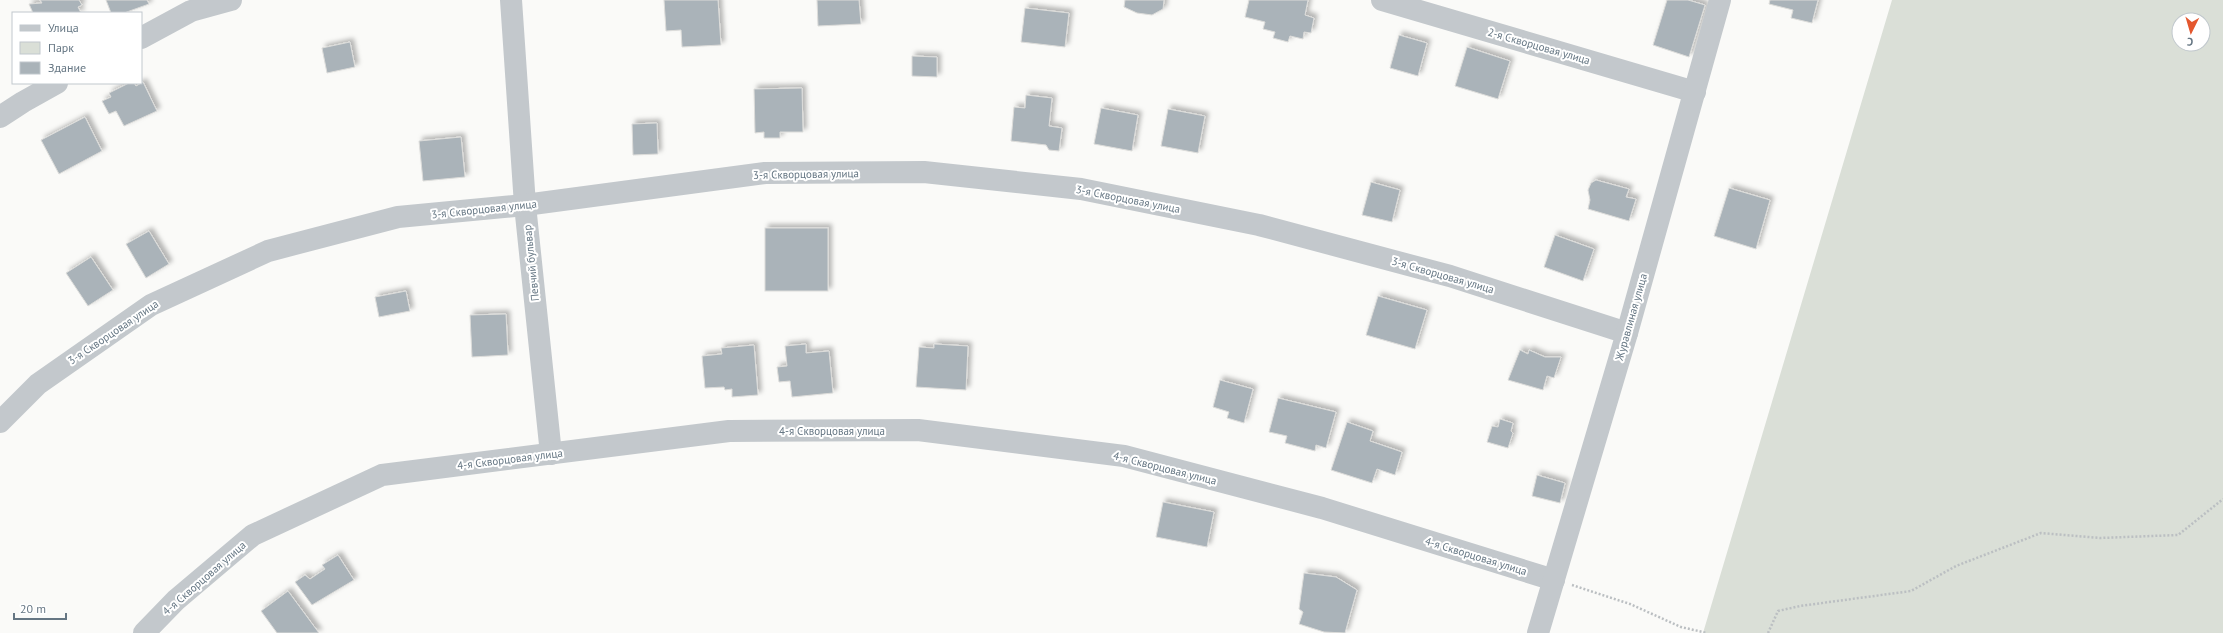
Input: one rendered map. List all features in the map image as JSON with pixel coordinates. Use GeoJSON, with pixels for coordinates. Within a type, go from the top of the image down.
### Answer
{"type":"FeatureCollection","features":[{"type":"Feature","properties":{"kind":"street"},"geometry":{"type":"LineString","coordinates":[[142,37],[191,11],[231,0]]}},
{"type":"Feature","properties":{"kind":"street","name":"Певчий бульвар"},"geometry":{"type":"LineString","coordinates":[[511,0],[525,206],[552,454]]}},
{"type":"Feature","properties":{"kind":"street","name":"2-я Скворцовая улица"},"geometry":{"type":"LineString","coordinates":[[1382,0],[1695,92]]}},
{"type":"Feature","properties":{"kind":"street","name":"Журавлиная улица"},"geometry":{"type":"LineString","coordinates":[[1538,633],[1627,332],[1720,0]]}},
{"type":"Feature","properties":{"kind":"street"},"geometry":{"type":"LineString","coordinates":[[0,117],[55,84]]}},
{"type":"Feature","properties":{"kind":"street","name":"3-я Скворцовая улица"},"geometry":{"type":"LineString","coordinates":[[0,422],[38,384],[150,305],[268,250],[398,218],[525,206],[765,173],[924,172],[1081,189],[1266,227],[1450,276],[1627,332]]}},
{"type":"Feature","properties":{"kind":"street","name":"4-я Скворцовая улица"},"geometry":{"type":"LineString","coordinates":[[144,633],[176,600],[253,535],[382,476],[729,431],[918,430],[1124,456],[1322,508],[1554,580]]}},
{"type":"Feature","properties":{"kind":"path"},"geometry":{"type":"LineString","coordinates":[[1768,633],[1778,611],[1800,606],[1911,591],[1956,566],[2041,533],[2100,538],[2178,536],[2223,499]]}},
{"type":"Feature","properties":{"kind":"path"},"geometry":{"type":"LineString","coordinates":[[1554,580],[1630,604],[1681,627],[1706,633]]}},
{"type":"Feature","properties":{"kind":"green space"},"geometry":{"type":"Polygon","coordinates":[[[1892,0],[2223,0],[2223,633],[1703,633],[1892,0]]]}},
{"type":"Feature","properties":{"kind":"building"},"geometry":{"type":"Polygon","coordinates":[[[40,0],[79,0],[82,5],[78,7],[80,12],[33,12],[29,4],[42,3],[40,0]]]}},
{"type":"Feature","properties":{"kind":"building"},"geometry":{"type":"Polygon","coordinates":[[[106,0],[147,0],[149,4],[127,12],[111,12],[106,0]]]}},
{"type":"Feature","properties":{"kind":"building"},"geometry":{"type":"Polygon","coordinates":[[[664,0],[718,0],[721,45],[682,47],[681,30],[666,31],[664,0]]]}},
{"type":"Feature","properties":{"kind":"building"},"geometry":{"type":"Polygon","coordinates":[[[817,0],[859,0],[861,24],[818,26],[817,0]]]}},
{"type":"Feature","properties":{"kind":"building"},"geometry":{"type":"Polygon","coordinates":[[[1125,0],[1164,0],[1163,9],[1152,15],[1137,13],[1124,7],[1125,0]]]}},
{"type":"Feature","properties":{"kind":"building"},"geometry":{"type":"Polygon","coordinates":[[[1249,0],[1308,0],[1305,15],[1314,18],[1311,33],[1304,32],[1303,39],[1290,36],[1288,42],[1273,38],[1275,32],[1263,29],[1265,22],[1245,17],[1249,0]]]}},
{"type":"Feature","properties":{"kind":"building"},"geometry":{"type":"Polygon","coordinates":[[[1667,0],[1688,0],[1705,5],[1689,57],[1653,45],[1667,0]]]}},
{"type":"Feature","properties":{"kind":"building"},"geometry":{"type":"Polygon","coordinates":[[[1770,0],[1818,0],[1812,23],[1791,18],[1793,10],[1769,4],[1770,0]]]}},
{"type":"Feature","properties":{"kind":"building"},"geometry":{"type":"Polygon","coordinates":[[[1025,8],[1069,13],[1065,47],[1021,42],[1025,8]]]}},
{"type":"Feature","properties":{"kind":"building"},"geometry":{"type":"Polygon","coordinates":[[[1399,35],[1427,43],[1418,76],[1390,68],[1399,35]]]}},
{"type":"Feature","properties":{"kind":"building"},"geometry":{"type":"Polygon","coordinates":[[[350,42],[355,67],[327,73],[322,48],[350,42]]]}},
{"type":"Feature","properties":{"kind":"building"},"geometry":{"type":"Polygon","coordinates":[[[1467,47],[1510,61],[1498,99],[1455,86],[1467,47]]]}},
{"type":"Feature","properties":{"kind":"building"},"geometry":{"type":"Polygon","coordinates":[[[912,56],[937,57],[937,77],[912,76],[912,56]]]}},
{"type":"Feature","properties":{"kind":"building"},"geometry":{"type":"Polygon","coordinates":[[[142,83],[157,111],[124,126],[116,111],[109,114],[102,101],[111,97],[109,93],[127,84],[135,84],[136,86],[142,84],[142,83]]]}},
{"type":"Feature","properties":{"kind":"building"},"geometry":{"type":"Polygon","coordinates":[[[802,88],[803,132],[780,132],[780,138],[764,138],[764,132],[755,133],[754,89],[802,88]]]}},
{"type":"Feature","properties":{"kind":"building"},"geometry":{"type":"Polygon","coordinates":[[[1026,95],[1052,98],[1049,126],[1062,128],[1059,151],[1049,150],[1046,145],[1011,141],[1014,107],[1025,108],[1026,95]]]}},
{"type":"Feature","properties":{"kind":"building"},"geometry":{"type":"Polygon","coordinates":[[[1101,108],[1138,115],[1132,151],[1094,144],[1101,108]]]}},
{"type":"Feature","properties":{"kind":"building"},"geometry":{"type":"Polygon","coordinates":[[[1168,109],[1205,116],[1198,153],[1161,146],[1168,109]]]}},
{"type":"Feature","properties":{"kind":"building"},"geometry":{"type":"Polygon","coordinates":[[[85,117],[102,151],[59,174],[41,140],[85,117]]]}},
{"type":"Feature","properties":{"kind":"building"},"geometry":{"type":"Polygon","coordinates":[[[657,123],[658,154],[633,155],[632,124],[657,123]]]}},
{"type":"Feature","properties":{"kind":"building"},"geometry":{"type":"Polygon","coordinates":[[[461,137],[465,177],[423,181],[419,141],[461,137]]]}},
{"type":"Feature","properties":{"kind":"building"},"geometry":{"type":"Polygon","coordinates":[[[1596,180],[1629,189],[1626,197],[1636,199],[1629,221],[1588,209],[1590,200],[1588,190],[1591,183],[1596,180]]]}},
{"type":"Feature","properties":{"kind":"building"},"geometry":{"type":"Polygon","coordinates":[[[1371,182],[1400,190],[1392,222],[1362,215],[1371,182]]]}},
{"type":"Feature","properties":{"kind":"building"},"geometry":{"type":"Polygon","coordinates":[[[1729,188],[1770,200],[1756,249],[1714,236],[1729,188]]]}},
{"type":"Feature","properties":{"kind":"building"},"geometry":{"type":"Polygon","coordinates":[[[765,228],[828,228],[828,291],[765,291],[765,228]]]}},
{"type":"Feature","properties":{"kind":"building"},"geometry":{"type":"Polygon","coordinates":[[[149,231],[169,264],[146,278],[126,244],[149,231]]]}},
{"type":"Feature","properties":{"kind":"building"},"geometry":{"type":"Polygon","coordinates":[[[1555,235],[1594,249],[1583,281],[1544,267],[1555,235]]]}},
{"type":"Feature","properties":{"kind":"building"},"geometry":{"type":"Polygon","coordinates":[[[91,257],[113,290],[88,306],[66,273],[91,257]]]}},
{"type":"Feature","properties":{"kind":"building"},"geometry":{"type":"Polygon","coordinates":[[[406,291],[410,311],[379,317],[375,297],[406,291]]]}},
{"type":"Feature","properties":{"kind":"building"},"geometry":{"type":"Polygon","coordinates":[[[1378,296],[1427,310],[1415,349],[1366,335],[1378,296]]]}},
{"type":"Feature","properties":{"kind":"building"},"geometry":{"type":"Polygon","coordinates":[[[506,314],[508,355],[472,357],[470,315],[506,314]]]}},
{"type":"Feature","properties":{"kind":"building"},"geometry":{"type":"Polygon","coordinates":[[[806,344],[806,353],[829,351],[833,393],[792,397],[790,381],[779,382],[777,367],[787,366],[785,346],[806,344]]]}},
{"type":"Feature","properties":{"kind":"building"},"geometry":{"type":"Polygon","coordinates":[[[934,344],[968,346],[966,390],[916,387],[919,347],[934,348],[934,344]]]}},
{"type":"Feature","properties":{"kind":"building"},"geometry":{"type":"Polygon","coordinates":[[[754,345],[758,395],[732,397],[732,389],[725,390],[724,387],[705,388],[702,356],[722,354],[721,348],[754,345]]]}},
{"type":"Feature","properties":{"kind":"building"},"geometry":{"type":"Polygon","coordinates":[[[1520,350],[1528,354],[1529,350],[1545,357],[1561,357],[1554,378],[1547,376],[1543,390],[1508,380],[1520,350]]]}},
{"type":"Feature","properties":{"kind":"building"},"geometry":{"type":"Polygon","coordinates":[[[1220,380],[1253,389],[1244,423],[1227,418],[1229,412],[1213,407],[1220,380]]]}},
{"type":"Feature","properties":{"kind":"building"},"geometry":{"type":"Polygon","coordinates":[[[1278,398],[1336,412],[1326,448],[1316,445],[1315,451],[1285,443],[1287,436],[1269,432],[1278,398]]]}},
{"type":"Feature","properties":{"kind":"building"},"geometry":{"type":"Polygon","coordinates":[[[1500,419],[1513,423],[1511,431],[1513,433],[1508,448],[1487,442],[1492,426],[1498,427],[1500,419]]]}},
{"type":"Feature","properties":{"kind":"building"},"geometry":{"type":"Polygon","coordinates":[[[1347,422],[1373,431],[1370,441],[1402,452],[1395,475],[1377,469],[1372,483],[1331,470],[1347,422]]]}},
{"type":"Feature","properties":{"kind":"building"},"geometry":{"type":"Polygon","coordinates":[[[1537,475],[1565,483],[1560,503],[1532,496],[1537,475]]]}},
{"type":"Feature","properties":{"kind":"building"},"geometry":{"type":"Polygon","coordinates":[[[1163,502],[1214,512],[1207,547],[1156,537],[1163,502]]]}},
{"type":"Feature","properties":{"kind":"building"},"geometry":{"type":"Polygon","coordinates":[[[338,555],[354,580],[312,605],[295,582],[305,575],[310,579],[325,569],[322,565],[338,555]]]}},
{"type":"Feature","properties":{"kind":"building"},"geometry":{"type":"Polygon","coordinates":[[[1304,573],[1336,577],[1357,590],[1345,633],[1324,632],[1299,624],[1303,612],[1299,609],[1304,573]]]}},
{"type":"Feature","properties":{"kind":"building"},"geometry":{"type":"Polygon","coordinates":[[[288,591],[319,633],[277,633],[261,611],[288,591]]]}}]}
